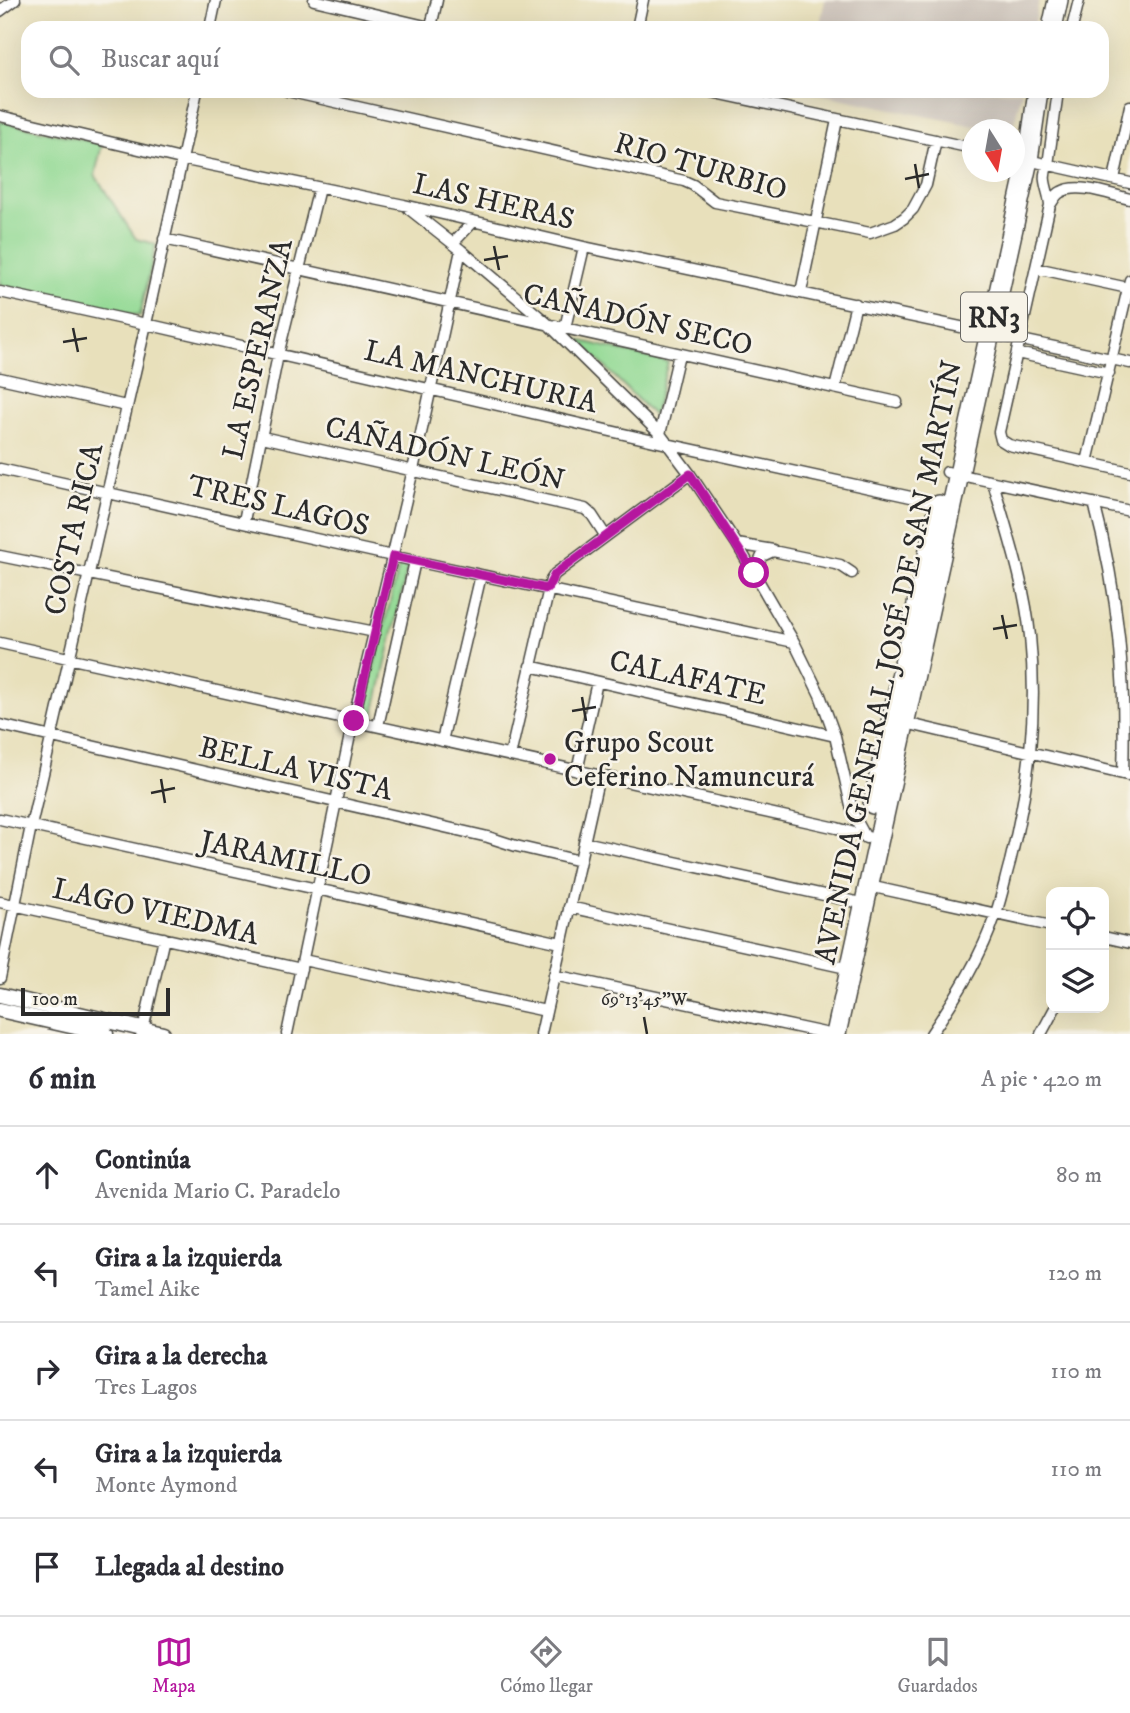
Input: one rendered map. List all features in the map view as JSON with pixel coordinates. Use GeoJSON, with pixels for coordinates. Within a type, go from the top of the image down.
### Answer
{"type":"FeatureCollection","features":[{"type":"Feature","properties":{"kind":"highway"},"geometry":{"type":"LineString","coordinates":[[1054,21],[1058,0]]}},
{"type":"Feature","properties":{"kind":"highway","name":"AVENIDA GENERAL JOSÉ DE SAN MARTÍN"},"geometry":{"type":"LineString","coordinates":[[1025,134],[1036,98]]}},
{"type":"Feature","properties":{"kind":"highway","name":"AVENIDA GENERAL JOSÉ DE SAN MARTÍN"},"geometry":{"type":"LineString","coordinates":[[863,897],[872,839],[985,332],[1013,182]]}},
{"type":"Feature","properties":{"kind":"highway","name":"AVENIDA GENERAL JOSÉ DE SAN MARTÍN"},"geometry":{"type":"LineString","coordinates":[[828,1034],[873,865],[872,839]]}},
{"type":"Feature","properties":{"kind":"main road"},"geometry":{"type":"LineString","coordinates":[[0,995],[143,1032],[163,1034]]}},
{"type":"Feature","properties":{"kind":"main road"},"geometry":{"type":"LineString","coordinates":[[0,1010],[106,1034]]}},
{"type":"Feature","properties":{"kind":"street"},"geometry":{"type":"LineString","coordinates":[[0,12],[15,0]]}},
{"type":"Feature","properties":{"kind":"street"},"geometry":{"type":"LineString","coordinates":[[212,21],[216,0]]}},
{"type":"Feature","properties":{"kind":"street"},"geometry":{"type":"LineString","coordinates":[[314,0],[402,21]]}},
{"type":"Feature","properties":{"kind":"street"},"geometry":{"type":"LineString","coordinates":[[433,21],[437,0]]}},
{"type":"Feature","properties":{"kind":"street"},"geometry":{"type":"LineString","coordinates":[[638,21],[643,0]]}},
{"type":"Feature","properties":{"kind":"street"},"geometry":{"type":"LineString","coordinates":[[1074,21],[1079,0]]}},
{"type":"Feature","properties":{"kind":"street","name":"COSTA RICA"},"geometry":{"type":"LineString","coordinates":[[0,978],[31,826],[195,98]]}},
{"type":"Feature","properties":{"kind":"street","name":"RIO TURBIO"},"geometry":{"type":"LineString","coordinates":[[318,98],[684,181],[715,202],[870,233],[883,230],[904,218],[922,195],[936,140]]}},
{"type":"Feature","properties":{"kind":"street"},"geometry":{"type":"LineString","coordinates":[[738,98],[962,146]]}},
{"type":"Feature","properties":{"kind":"street"},"geometry":{"type":"LineString","coordinates":[[1057,98],[1048,165],[1043,182],[1050,205],[998,426],[1001,440],[1009,445],[1130,472]]}},
{"type":"Feature","properties":{"kind":"street"},"geometry":{"type":"LineString","coordinates":[[1114,179],[1130,106]]}},
{"type":"Feature","properties":{"kind":"street","name":"LAS HERAS"},"geometry":{"type":"LineString","coordinates":[[0,116],[181,159],[1130,363]]}},
{"type":"Feature","properties":{"kind":"street"},"geometry":{"type":"LineString","coordinates":[[801,292],[837,120]]}},
{"type":"Feature","properties":{"kind":"street"},"geometry":{"type":"LineString","coordinates":[[1025,162],[1130,183]]}},
{"type":"Feature","properties":{"kind":"street","name":"LA ESPERANZA"},"geometry":{"type":"LineString","coordinates":[[244,522],[278,355],[319,188]]}},
{"type":"Feature","properties":{"kind":"street"},"geometry":{"type":"LineString","coordinates":[[1050,205],[1058,192],[1081,188],[1130,199]]}},
{"type":"Feature","properties":{"kind":"street"},"geometry":{"type":"LineString","coordinates":[[404,205],[548,324],[663,439],[690,474],[737,544],[794,642],[820,695],[835,736],[853,814],[872,839]]}},
{"type":"Feature","properties":{"kind":"street"},"geometry":{"type":"LineString","coordinates":[[287,1034],[354,721],[413,470],[457,247],[473,222]]}},
{"type":"Feature","properties":{"kind":"street","name":"CAÑADÓN SECO"},"geometry":{"type":"LineString","coordinates":[[164,239],[897,402]]}},
{"type":"Feature","properties":{"kind":"street"},"geometry":{"type":"LineString","coordinates":[[565,328],[584,247]]}},
{"type":"Feature","properties":{"kind":"street"},"geometry":{"type":"LineString","coordinates":[[1036,268],[1129,284],[1087,462]]}},
{"type":"Feature","properties":{"kind":"street","name":"LA MANCHURIA"},"geometry":{"type":"LineString","coordinates":[[0,292],[663,439],[946,505]]}},
{"type":"Feature","properties":{"kind":"street"},"geometry":{"type":"LineString","coordinates":[[835,388],[856,304]]}},
{"type":"Feature","properties":{"kind":"street"},"geometry":{"type":"LineString","coordinates":[[1017,353],[1109,373]]}},
{"type":"Feature","properties":{"kind":"street"},"geometry":{"type":"LineString","coordinates":[[663,439],[679,354]]}},
{"type":"Feature","properties":{"kind":"street"},"geometry":{"type":"LineString","coordinates":[[0,378],[126,406]]}},
{"type":"Feature","properties":{"kind":"street","name":"CAÑADÓN LEÓN"},"geometry":{"type":"LineString","coordinates":[[262,437],[585,509],[592,514],[605,535]]}},
{"type":"Feature","properties":{"kind":"street","name":"TRES LAGOS"},"geometry":{"type":"LineString","coordinates":[[0,469],[794,642]]}},
{"type":"Feature","properties":{"kind":"street"},"geometry":{"type":"LineString","coordinates":[[954,473],[1130,511]]}},
{"type":"Feature","properties":{"kind":"street"},"geometry":{"type":"LineString","coordinates":[[510,756],[547,589],[555,574],[690,474]]}},
{"type":"Feature","properties":{"kind":"street"},"geometry":{"type":"LineString","coordinates":[[931,1034],[953,1002],[996,914],[1017,834],[1031,753],[1034,722],[1030,634],[1023,596],[993,482]]}},
{"type":"Feature","properties":{"kind":"street"},"geometry":{"type":"LineString","coordinates":[[898,722],[1127,775],[1122,653],[1115,593],[1094,503]]}},
{"type":"Feature","properties":{"kind":"street"},"geometry":{"type":"LineString","coordinates":[[737,544],[840,565],[852,573]]}},
{"type":"Feature","properties":{"kind":"street"},"geometry":{"type":"LineString","coordinates":[[754,573],[762,555],[773,551]]}},
{"type":"Feature","properties":{"kind":"street"},"geometry":{"type":"LineString","coordinates":[[0,556],[375,632]]}},
{"type":"Feature","properties":{"kind":"street"},"geometry":{"type":"LineString","coordinates":[[378,726],[415,561]]}},
{"type":"Feature","properties":{"kind":"street"},"geometry":{"type":"LineString","coordinates":[[442,741],[481,575]]}},
{"type":"Feature","properties":{"kind":"street"},"geometry":{"type":"LineString","coordinates":[[0,643],[837,828],[872,839]]}},
{"type":"Feature","properties":{"kind":"street","name":"CALAFATE"},"geometry":{"type":"LineString","coordinates":[[530,666],[835,736]]}},
{"type":"Feature","properties":{"kind":"street"},"geometry":{"type":"LineString","coordinates":[[577,771],[597,682]]}},
{"type":"Feature","properties":{"kind":"street","name":"BELLA VISTA"},"geometry":{"type":"LineString","coordinates":[[0,725],[488,837],[580,861]]}},
{"type":"Feature","properties":{"kind":"street"},"geometry":{"type":"LineString","coordinates":[[541,1034],[599,776]]}},
{"type":"Feature","properties":{"kind":"street","name":"JARAMILLO"},"geometry":{"type":"LineString","coordinates":[[0,819],[561,943]]}},
{"type":"Feature","properties":{"kind":"street"},"geometry":{"type":"LineString","coordinates":[[584,842],[863,897],[996,914],[1046,925]]}},
{"type":"Feature","properties":{"kind":"street","name":"LAGO VIEDMA"},"geometry":{"type":"LineString","coordinates":[[0,902],[164,938],[546,1011]]}},
{"type":"Feature","properties":{"kind":"street"},"geometry":{"type":"LineString","coordinates":[[569,907],[845,968]]}},
{"type":"Feature","properties":{"kind":"street"},"geometry":{"type":"LineString","coordinates":[[143,1032],[164,938]]}},
{"type":"Feature","properties":{"kind":"street"},"geometry":{"type":"LineString","coordinates":[[1109,938],[1130,943]]}},
{"type":"Feature","properties":{"kind":"street"},"geometry":{"type":"LineString","coordinates":[[554,975],[828,1034]]}},
{"type":"Feature","properties":{"kind":"street"},"geometry":{"type":"LineString","coordinates":[[1041,1034],[1052,1013]]}},
{"type":"Feature","properties":{"kind":"shaded area"},"geometry":{"type":"Polygon","coordinates":[[[825,0],[1039,0],[1035,21],[820,21],[825,0]]]}},
{"type":"Feature","properties":{"kind":"shaded area"},"geometry":{"type":"Polygon","coordinates":[[[839,98],[1020,98],[1015,119],[962,119],[962,123],[839,98]]]}},
{"type":"Feature","properties":{"kind":"green space"},"geometry":{"type":"Polygon","coordinates":[[[0,121],[102,144],[95,175],[136,239],[156,244],[140,316],[0,285],[0,121]]]}},
{"type":"Feature","properties":{"kind":"green space"},"geometry":{"type":"Polygon","coordinates":[[[578,340],[668,362],[654,416],[578,340]]]}},
{"type":"Feature","properties":{"kind":"green space"},"geometry":{"type":"Polygon","coordinates":[[[400,562],[408,566],[373,719],[362,714],[400,562]]]}},
{"type":"Feature","properties":{"kind":"place","name":"Grupo Scout Ceferino Namuncurá"},"geometry":{"type":"Point","coordinates":[550,759]}},
{"type":"Feature","properties":{"kind":"route"},"geometry":{"type":"LineString","coordinates":[[354,721],[393,556],[547,589],[555,574],[690,474],[754,573]]}}]}
